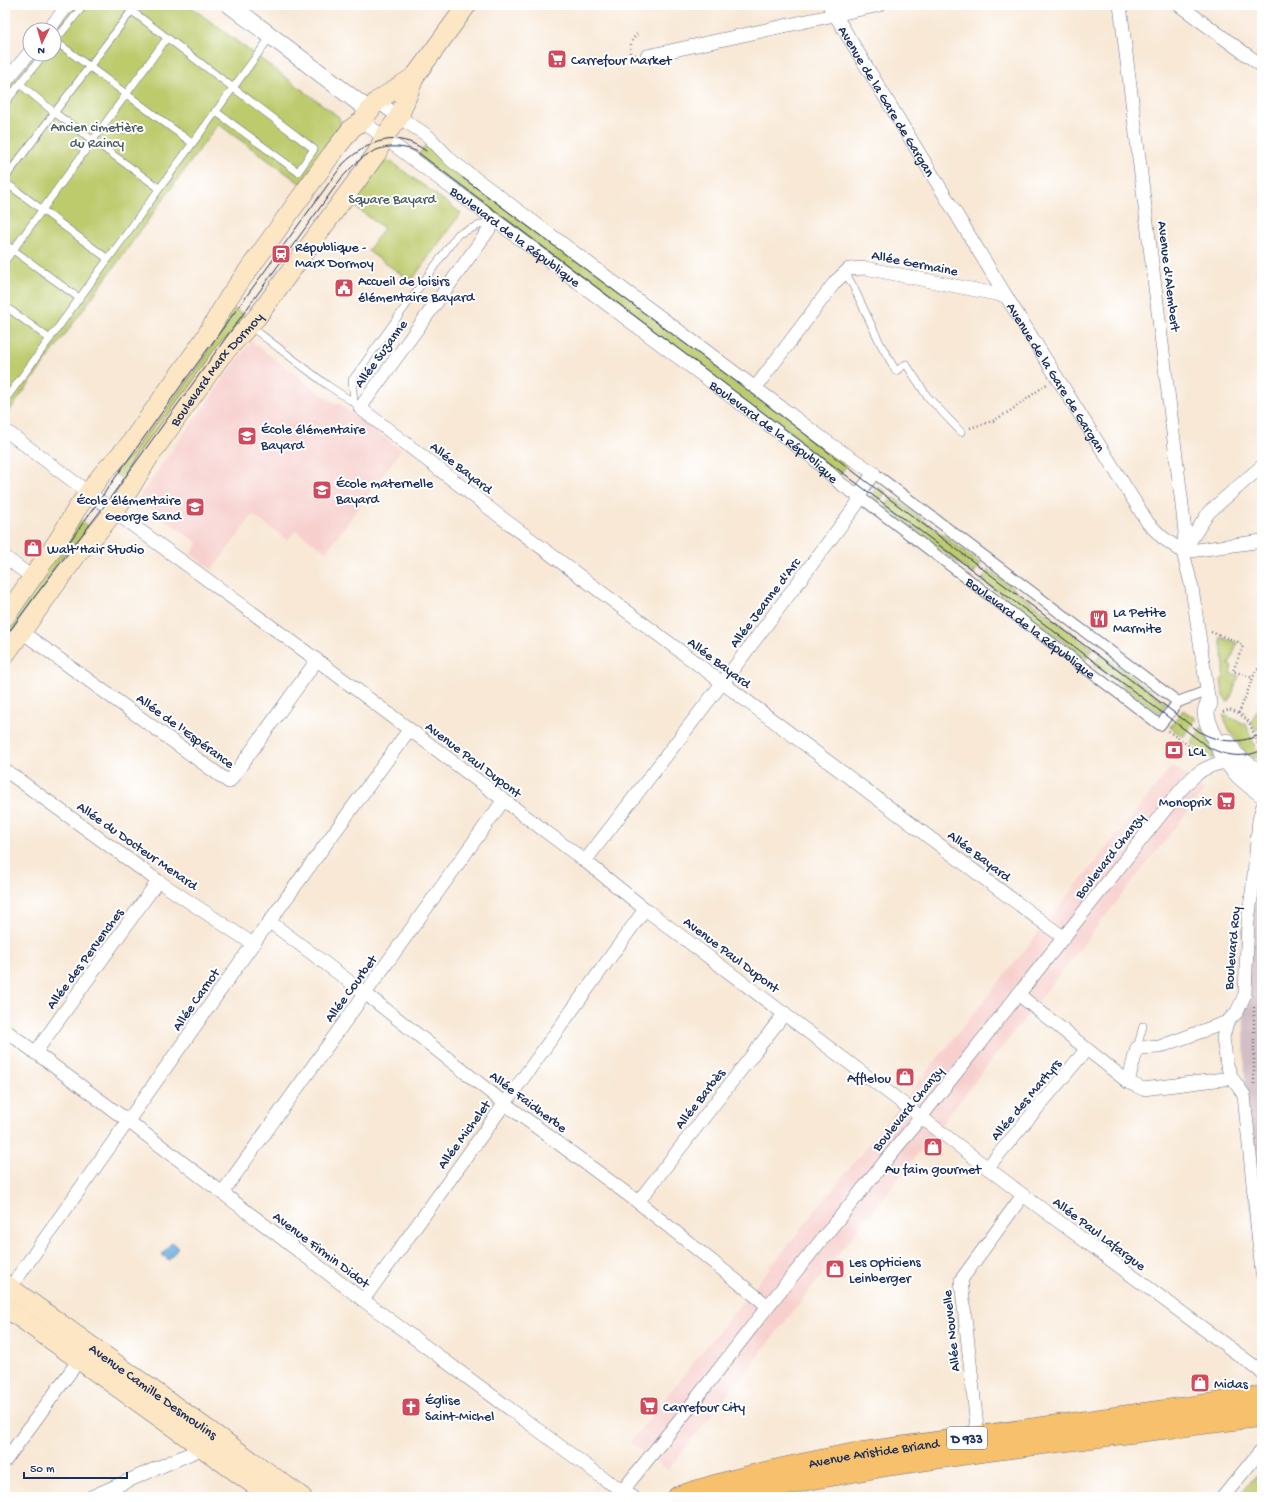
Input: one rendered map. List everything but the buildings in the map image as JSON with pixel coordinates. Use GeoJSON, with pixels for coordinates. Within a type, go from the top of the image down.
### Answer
{"type":"FeatureCollection","features":[{"type":"Feature","properties":{"kind":"main road","name":"Boulevard Marx Dormoy"},"geometry":{"type":"LineString","coordinates":[[5,655],[79,552],[114,512],[148,457],[221,356],[257,317],[377,153],[384,138],[398,117],[415,76],[467,5]]}},
{"type":"Feature","properties":{"kind":"main road","name":"Boulevard Marx Dormoy"},"geometry":{"type":"LineString","coordinates":[[5,617],[59,540],[88,493],[103,473],[128,445],[203,341],[229,297],[331,155],[352,128],[369,111],[415,76]]}},
{"type":"Feature","properties":{"kind":"main road","name":"Avenue Camille Desmoulins"},"geometry":{"type":"LineString","coordinates":[[8,1286],[302,1497]]}},
{"type":"Feature","properties":{"kind":"main road","name":"Avenue Camille Desmoulins"},"geometry":{"type":"LineString","coordinates":[[5,1307],[271,1497]]}},
{"type":"Feature","properties":{"kind":"main road","name":"Avenue Aristide Briand"},"geometry":{"type":"LineString","coordinates":[[678,1497],[730,1481],[852,1454],[978,1436],[1261,1407]]}},
{"type":"Feature","properties":{"kind":"main road","name":"Avenue Aristide Briand"},"geometry":{"type":"LineString","coordinates":[[737,1497],[806,1480],[890,1465],[1261,1407]]}},
{"type":"Feature","properties":{"kind":"street"},"geometry":{"type":"LineString","coordinates":[[60,22],[68,5]]}},
{"type":"Feature","properties":{"kind":"street","name":"Boulevard de la République"},"geometry":{"type":"LineString","coordinates":[[230,5],[369,111],[384,138],[814,458],[841,484],[1160,726]]}},
{"type":"Feature","properties":{"kind":"street"},"geometry":{"type":"LineString","coordinates":[[647,56],[832,10],[880,5]]}},
{"type":"Feature","properties":{"kind":"street","name":"Avenue d'Alembert"},"geometry":{"type":"LineString","coordinates":[[1120,5],[1182,505],[1185,532],[1183,552]]}},
{"type":"Feature","properties":{"kind":"street"},"geometry":{"type":"LineString","coordinates":[[1179,5],[1262,66]]}},
{"type":"Feature","properties":{"kind":"street","name":"Avenue de la Gare de Gargan"},"geometry":{"type":"LineString","coordinates":[[832,10],[1006,296],[1148,523],[1162,537],[1183,552]]}},
{"type":"Feature","properties":{"kind":"street"},"geometry":{"type":"LineString","coordinates":[[5,82],[22,62]]}},
{"type":"Feature","properties":{"kind":"street","name":"Boulevard de la République"},"geometry":{"type":"LineString","coordinates":[[369,111],[398,117],[428,136],[458,166],[830,444],[874,473],[1178,702]]}},
{"type":"Feature","properties":{"kind":"street","name":"Allée Suzanne"},"geometry":{"type":"LineString","coordinates":[[357,405],[488,231],[494,219]]}},
{"type":"Feature","properties":{"kind":"street","name":"Allée Germaine"},"geometry":{"type":"LineString","coordinates":[[845,272],[849,269],[865,268],[1006,296]]}},
{"type":"Feature","properties":{"kind":"street"},"geometry":{"type":"LineString","coordinates":[[755,388],[835,282],[845,272]]}},
{"type":"Feature","properties":{"kind":"street","name":"Allée Bayard"},"geometry":{"type":"LineString","coordinates":[[357,405],[498,515],[1064,938]]}},
{"type":"Feature","properties":{"kind":"street","name":"Avenue Paul Dupont"},"geometry":{"type":"LineString","coordinates":[[5,430],[88,493],[317,660],[921,1117]]}},
{"type":"Feature","properties":{"kind":"street"},"geometry":{"type":"LineString","coordinates":[[1262,466],[1209,512],[1183,552],[1192,588],[1213,702],[1233,760],[1234,771],[1262,794]]}},
{"type":"Feature","properties":{"kind":"street","name":"Allée Jeanne d'Arc"},"geometry":{"type":"LineString","coordinates":[[585,862],[723,683],[857,504],[863,488],[874,473]]}},
{"type":"Feature","properties":{"kind":"street"},"geometry":{"type":"LineString","coordinates":[[1183,552],[1262,541]]}},
{"type":"Feature","properties":{"kind":"street"},"geometry":{"type":"LineString","coordinates":[[5,557],[33,578]]}},
{"type":"Feature","properties":{"kind":"street","name":"Allée de l'Espérance"},"geometry":{"type":"LineString","coordinates":[[22,632],[229,782],[317,660]]}},
{"type":"Feature","properties":{"kind":"street"},"geometry":{"type":"LineString","coordinates":[[1160,726],[1178,702],[1213,702]]}},
{"type":"Feature","properties":{"kind":"street","name":"Allée Carnot"},"geometry":{"type":"LineString","coordinates":[[8,1286],[409,730]]}},
{"type":"Feature","properties":{"kind":"street"},"geometry":{"type":"LineString","coordinates":[[1233,760],[1262,776]]}},
{"type":"Feature","properties":{"kind":"street","name":"Boulevard Chanzy"},"geometry":{"type":"LineString","coordinates":[[628,1494],[685,1413],[768,1306],[921,1117],[1179,792],[1197,773],[1211,766],[1233,760]]}},
{"type":"Feature","properties":{"kind":"street","name":"Allée du Docteur Menard"},"geometry":{"type":"LineString","coordinates":[[5,770],[158,881],[254,944]]}},
{"type":"Feature","properties":{"kind":"street","name":"Allée Courbet"},"geometry":{"type":"LineString","coordinates":[[222,1193],[503,801]]}},
{"type":"Feature","properties":{"kind":"street","name":"Boulevard Roy"},"geometry":{"type":"LineString","coordinates":[[1262,808],[1248,921],[1248,958],[1245,994],[1237,1012],[1227,1022],[1223,1038],[1227,1065],[1232,1078],[1244,1095],[1262,1273]]}},
{"type":"Feature","properties":{"kind":"street","name":"Allée des Pervenches"},"geometry":{"type":"LineString","coordinates":[[35,1053],[158,881]]}},
{"type":"Feature","properties":{"kind":"street","name":"Allée Michelet"},"geometry":{"type":"LineString","coordinates":[[363,1300],[645,909]]}},
{"type":"Feature","properties":{"kind":"street","name":"Allée Faidherbe"},"geometry":{"type":"LineString","coordinates":[[270,922],[366,994],[504,1103],[638,1202],[768,1306]]}},
{"type":"Feature","properties":{"kind":"street"},"geometry":{"type":"LineString","coordinates":[[1018,994],[1086,1050],[1128,1082],[1143,1089],[1232,1078]]}},
{"type":"Feature","properties":{"kind":"street","name":"Allée Barbès"},"geometry":{"type":"LineString","coordinates":[[638,1202],[785,1013]]}},
{"type":"Feature","properties":{"kind":"street"},"geometry":{"type":"LineString","coordinates":[[1128,1082],[1137,1048],[1159,1047],[1227,1022]]}},
{"type":"Feature","properties":{"kind":"street","name":"Avenue Firmin Didot"},"geometry":{"type":"LineString","coordinates":[[5,1030],[128,1121],[363,1300],[607,1481],[628,1494]]}},
{"type":"Feature","properties":{"kind":"street","name":"Allée des Martyrs"},"geometry":{"type":"LineString","coordinates":[[987,1168],[1086,1050]]}},
{"type":"Feature","properties":{"kind":"street","name":"Allée Paul Lafargue"},"geometry":{"type":"LineString","coordinates":[[921,1117],[1023,1195],[1262,1372]]}},
{"type":"Feature","properties":{"kind":"street","name":"Allée Nouvelle"},"geometry":{"type":"LineString","coordinates":[[978,1436],[961,1280],[1023,1195]]}},
{"type":"Feature","properties":{"kind":"street"},"geometry":{"type":"LineString","coordinates":[[5,1461],[79,1360]]}},
{"type":"Feature","properties":{"kind":"street"},"geometry":{"type":"LineString","coordinates":[[91,1497],[203,1448]]}},
{"type":"Feature","properties":{"kind":"street"},"geometry":{"type":"LineString","coordinates":[[1223,1497],[1262,1449]]}},
{"type":"Feature","properties":{"kind":"lane"},"geometry":{"type":"LineString","coordinates":[[62,28],[84,5]]}},
{"type":"Feature","properties":{"kind":"lane"},"geometry":{"type":"LineString","coordinates":[[124,5],[134,8],[167,38],[314,150],[298,172],[215,111]]}},
{"type":"Feature","properties":{"kind":"lane"},"geometry":{"type":"LineString","coordinates":[[5,178],[134,8]]}},
{"type":"Feature","properties":{"kind":"lane"},"geometry":{"type":"LineString","coordinates":[[5,400],[271,35]]}},
{"type":"Feature","properties":{"kind":"lane"},"geometry":{"type":"LineString","coordinates":[[5,261],[167,38]]}},
{"type":"Feature","properties":{"kind":"lane"},"geometry":{"type":"LineString","coordinates":[[62,46],[192,143]]}},
{"type":"Feature","properties":{"kind":"lane"},"geometry":{"type":"LineString","coordinates":[[5,103],[38,62]]}},
{"type":"Feature","properties":{"kind":"lane"},"geometry":{"type":"LineString","coordinates":[[20,84],[55,113],[159,188]]}},
{"type":"Feature","properties":{"kind":"lane"},"geometry":{"type":"LineString","coordinates":[[5,182],[108,259]]}},
{"type":"Feature","properties":{"kind":"lane"},"geometry":{"type":"LineString","coordinates":[[357,405],[352,380],[458,234],[494,219]]}},
{"type":"Feature","properties":{"kind":"lane"},"geometry":{"type":"LineString","coordinates":[[5,244],[79,298]]}},
{"type":"Feature","properties":{"kind":"lane"},"geometry":{"type":"LineString","coordinates":[[845,272],[880,343],[896,371],[906,364],[927,396],[961,432]]}},
{"type":"Feature","properties":{"kind":"lane"},"geometry":{"type":"LineString","coordinates":[[5,306],[50,339]]}},
{"type":"Feature","properties":{"kind":"lane"},"geometry":{"type":"LineString","coordinates":[[249,326],[326,384],[357,405]]}},
{"type":"Feature","properties":{"kind":"lane"},"geometry":{"type":"LineString","coordinates":[[1137,1048],[1143,1026]]}},
{"type":"Feature","properties":{"kind":"path"},"geometry":{"type":"LineString","coordinates":[[961,432],[992,421],[1010,411],[1048,384]]}},
{"type":"Feature","properties":{"kind":"path"},"geometry":{"type":"LineString","coordinates":[[1210,632],[1238,642],[1243,646],[1233,671],[1253,678]]}},
{"type":"Feature","properties":{"kind":"path"},"geometry":{"type":"LineString","coordinates":[[1239,713],[1256,670],[1262,668]]}},
{"type":"Feature","properties":{"kind":"path"},"geometry":{"type":"LineString","coordinates":[[1213,702],[1239,713],[1249,722],[1262,754]]}},
{"type":"Feature","properties":{"kind":"path"},"geometry":{"type":"LineString","coordinates":[[1160,726],[1204,757],[1211,766]]}},
{"type":"Feature","properties":{"kind":"path"},"geometry":{"type":"LineString","coordinates":[[1254,1001],[1254,1092]]}},
{"type":"Feature","properties":{"kind":"shaded area"},"geometry":{"type":"Polygon","coordinates":[[[251,341],[336,405],[338,403],[401,450],[326,552],[296,530],[287,540],[253,515],[212,570],[191,554],[198,543],[137,499],[251,341]]]}},
{"type":"Feature","properties":{"kind":"shaded area"},"geometry":{"type":"Polygon","coordinates":[[[1173,765],[1204,791],[668,1470],[630,1442],[1173,765]]]}},
{"type":"Feature","properties":{"kind":"shaded area"},"geometry":{"type":"Polygon","coordinates":[[[1262,803],[1262,1297],[1247,1183],[1242,931],[1262,803]]]}},
{"type":"Feature","properties":{"kind":"green space","name":"Ancien cimetière du Raincy"},"geometry":{"type":"Polygon","coordinates":[[[76,5],[188,5],[339,117],[342,128],[301,184],[218,124],[8,413],[5,411],[5,92],[29,62],[62,62],[62,22],[76,5]]]}},
{"type":"Feature","properties":{"kind":"green space"},"geometry":{"type":"Polygon","coordinates":[[[428,144],[850,461],[838,477],[417,157],[428,144]]]}},
{"type":"Feature","properties":{"kind":"green space","name":"Square Bayard"},"geometry":{"type":"Polygon","coordinates":[[[390,161],[461,213],[411,281],[368,251],[384,228],[350,203],[380,163],[390,161]]]}},
{"type":"Feature","properties":{"kind":"green space"},"geometry":{"type":"Polygon","coordinates":[[[229,305],[250,319],[128,483],[112,472],[229,305]]]}},
{"type":"Feature","properties":{"kind":"green space"},"geometry":{"type":"Polygon","coordinates":[[[878,487],[886,492],[878,502],[871,497],[878,487]]]}},
{"type":"Feature","properties":{"kind":"green space"},"geometry":{"type":"Polygon","coordinates":[[[893,497],[981,564],[973,574],[885,507],[893,497]]]}},
{"type":"Feature","properties":{"kind":"green space"},"geometry":{"type":"Polygon","coordinates":[[[78,519],[94,531],[5,647],[5,625],[78,519]]]}},
{"type":"Feature","properties":{"kind":"green space"},"geometry":{"type":"Polygon","coordinates":[[[989,570],[1093,649],[1086,659],[982,580],[989,570]]]}},
{"type":"Feature","properties":{"kind":"green space"},"geometry":{"type":"Polygon","coordinates":[[[1220,637],[1237,643],[1229,665],[1232,667],[1230,673],[1239,676],[1229,702],[1227,702],[1223,694],[1221,680],[1224,676],[1224,665],[1220,637]]]}},
{"type":"Feature","properties":{"kind":"green space"},"geometry":{"type":"Polygon","coordinates":[[[1101,654],[1166,703],[1159,713],[1094,664],[1101,654]]]}},
{"type":"Feature","properties":{"kind":"green space"},"geometry":{"type":"Polygon","coordinates":[[[1262,697],[1262,728],[1255,730],[1252,722],[1262,697]]]}},
{"type":"Feature","properties":{"kind":"green space"},"geometry":{"type":"Polygon","coordinates":[[[1183,710],[1196,719],[1183,737],[1170,727],[1183,710]]]}},
{"type":"Feature","properties":{"kind":"green space"},"geometry":{"type":"Polygon","coordinates":[[[1223,715],[1246,724],[1259,757],[1250,759],[1229,730],[1223,715]]]}},
{"type":"Feature","properties":{"kind":"green space"},"geometry":{"type":"Polygon","coordinates":[[[1202,727],[1215,754],[1213,759],[1191,743],[1202,727]]]}},
{"type":"Feature","properties":{"kind":"green space"},"geometry":{"type":"Polygon","coordinates":[[[1262,1475],[1262,1497],[1238,1497],[1254,1477],[1262,1475]]]}},
{"type":"Feature","properties":{"kind":"water"},"geometry":{"type":"Polygon","coordinates":[[[172,1242],[178,1247],[169,1260],[162,1255],[172,1242]]]}},
{"type":"Feature","properties":{"kind":"tram line"},"geometry":{"type":"LineString","coordinates":[[68,544],[180,387],[343,164],[362,149],[372,144],[393,139],[415,144],[426,151]]}},
{"type":"Feature","properties":{"kind":"tram line"},"geometry":{"type":"LineString","coordinates":[[5,637],[105,505],[340,180],[365,156],[383,148],[393,147],[416,151],[1208,747],[1221,753],[1235,755],[1248,755],[1262,750]]}},
{"type":"Feature","properties":{"kind":"tram line"},"geometry":{"type":"LineString","coordinates":[[463,178],[753,394],[867,482],[1200,732],[1207,736],[1230,741],[1238,741],[1262,734]]}},
{"type":"Feature","properties":{"kind":"place","name":"Carrefour Market"},"geometry":{"type":"Point","coordinates":[557,59]}},
{"type":"Feature","properties":{"kind":"place","name":"République - Marx Dormoy"},"geometry":{"type":"Point","coordinates":[281,254]}},
{"type":"Feature","properties":{"kind":"place","name":"Accueil de loisirs élémentaire Bayard"},"geometry":{"type":"Point","coordinates":[344,288]}},
{"type":"Feature","properties":{"kind":"place","name":"École élémentaire Bayard"},"geometry":{"type":"Point","coordinates":[247,436]}},
{"type":"Feature","properties":{"kind":"place","name":"École maternelle Bayard"},"geometry":{"type":"Point","coordinates":[322,490]}},
{"type":"Feature","properties":{"kind":"place","name":"École élémentaire George Sand"},"geometry":{"type":"Point","coordinates":[195,507]}},
{"type":"Feature","properties":{"kind":"place","name":"Walt’Hair Studio"},"geometry":{"type":"Point","coordinates":[33,548]}},
{"type":"Feature","properties":{"kind":"place","name":"La Petite Marmite"},"geometry":{"type":"Point","coordinates":[1099,619]}},
{"type":"Feature","properties":{"kind":"place","name":"LCL"},"geometry":{"type":"Point","coordinates":[1174,750]}},
{"type":"Feature","properties":{"kind":"place","name":"Monoprix"},"geometry":{"type":"Point","coordinates":[1226,801]}},
{"type":"Feature","properties":{"kind":"place","name":"Afflelou"},"geometry":{"type":"Point","coordinates":[905,1077]}},
{"type":"Feature","properties":{"kind":"place","name":"Au faim gourmet"},"geometry":{"type":"Point","coordinates":[933,1147]}},
{"type":"Feature","properties":{"kind":"place","name":"Les Opticiens Leinberger"},"geometry":{"type":"Point","coordinates":[835,1269]}},
{"type":"Feature","properties":{"kind":"place","name":"Midas"},"geometry":{"type":"Point","coordinates":[1200,1383]}},
{"type":"Feature","properties":{"kind":"place","name":"Carrefour City"},"geometry":{"type":"Point","coordinates":[649,1406]}},
{"type":"Feature","properties":{"kind":"place","name":"Église Saint-Michel"},"geometry":{"type":"Point","coordinates":[411,1407]}}]}
